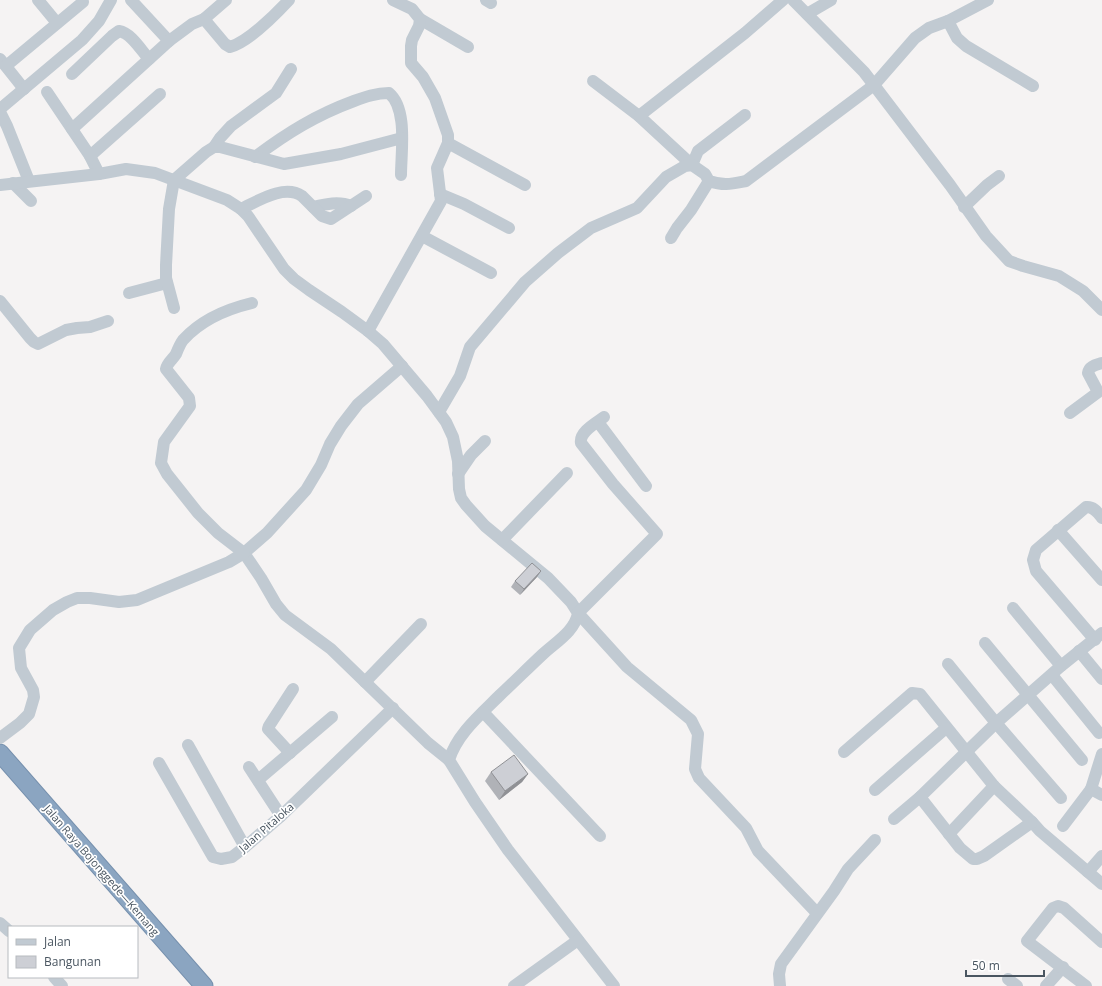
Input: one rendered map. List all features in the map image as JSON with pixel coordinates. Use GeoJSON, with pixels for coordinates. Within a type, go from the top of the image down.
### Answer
{"type":"FeatureCollection","features":[{"type":"Feature","properties":{"kind":"highway","name":"Jalan Raya Bojonggede—Kemang"},"geometry":{"type":"LineString","coordinates":[[0,753],[204,986]]}},
{"type":"Feature","properties":{"kind":"street"},"geometry":{"type":"LineString","coordinates":[[38,0],[57,24]]}},
{"type":"Feature","properties":{"kind":"street"},"geometry":{"type":"LineString","coordinates":[[28,181],[0,111],[82,40],[99,21],[111,0]]}},
{"type":"Feature","properties":{"kind":"street"},"geometry":{"type":"LineString","coordinates":[[131,0],[169,41]]}},
{"type":"Feature","properties":{"kind":"street"},"geometry":{"type":"LineString","coordinates":[[72,129],[169,41],[192,24],[204,19],[226,0]]}},
{"type":"Feature","properties":{"kind":"street"},"geometry":{"type":"LineString","coordinates":[[204,19],[225,44],[230,47],[236,45],[250,35],[289,0]]}},
{"type":"Feature","properties":{"kind":"street"},"geometry":{"type":"LineString","coordinates":[[393,0],[412,10],[420,19],[468,47]]}},
{"type":"Feature","properties":{"kind":"street"},"geometry":{"type":"LineString","coordinates":[[639,116],[745,33],[783,0]]}},
{"type":"Feature","properties":{"kind":"street"},"geometry":{"type":"LineString","coordinates":[[793,0],[864,72],[950,185],[964,207],[986,236],[1009,261],[1059,276],[1083,291],[1102,309]]}},
{"type":"Feature","properties":{"kind":"street"},"geometry":{"type":"LineString","coordinates":[[807,14],[831,0]]}},
{"type":"Feature","properties":{"kind":"street"},"geometry":{"type":"LineString","coordinates":[[593,81],[639,116],[692,165],[705,174],[709,181],[727,185],[746,181],[874,85],[915,38],[929,28],[948,21],[988,0]]}},
{"type":"Feature","properties":{"kind":"street"},"geometry":{"type":"LineString","coordinates":[[24,89],[3,63],[57,24],[83,2]]}},
{"type":"Feature","properties":{"kind":"street"},"geometry":{"type":"LineString","coordinates":[[368,331],[422,236],[440,201],[438,168],[448,143],[448,135],[435,98],[423,77],[411,63],[410,46],[419,26],[420,19]]}},
{"type":"Feature","properties":{"kind":"street"},"geometry":{"type":"LineString","coordinates":[[948,21],[957,38],[966,46],[1033,86]]}},
{"type":"Feature","properties":{"kind":"street"},"geometry":{"type":"LineString","coordinates":[[72,74],[119,31],[129,36],[149,60]]}},
{"type":"Feature","properties":{"kind":"street"},"geometry":{"type":"LineString","coordinates":[[174,308],[167,283],[166,265],[169,209],[174,180],[206,152],[214,147],[231,126],[276,93],[291,69]]}},
{"type":"Feature","properties":{"kind":"street"},"geometry":{"type":"LineString","coordinates":[[47,92],[90,156],[100,174]]}},
{"type":"Feature","properties":{"kind":"street"},"geometry":{"type":"LineString","coordinates":[[255,157],[304,123],[368,96],[389,93],[398,103],[401,120],[401,175]]}},
{"type":"Feature","properties":{"kind":"street"},"geometry":{"type":"LineString","coordinates":[[90,156],[160,94]]}},
{"type":"Feature","properties":{"kind":"street"},"geometry":{"type":"LineString","coordinates":[[692,165],[698,151],[745,115]]}},
{"type":"Feature","properties":{"kind":"street"},"geometry":{"type":"LineString","coordinates":[[214,147],[220,147],[284,164],[341,154],[402,138]]}},
{"type":"Feature","properties":{"kind":"street"},"geometry":{"type":"LineString","coordinates":[[448,143],[525,185]]}},
{"type":"Feature","properties":{"kind":"street"},"geometry":{"type":"LineString","coordinates":[[439,412],[460,376],[470,347],[525,282],[558,253],[591,228],[637,208],[666,177],[676,170],[692,165]]}},
{"type":"Feature","properties":{"kind":"street"},"geometry":{"type":"LineString","coordinates":[[0,185],[115,171],[135,170],[155,173],[227,200],[241,209],[257,229],[268,248],[284,269],[294,279],[368,331],[383,344],[427,396],[446,422],[453,437],[458,461],[461,498],[463,502],[481,522],[548,578],[627,666],[691,720],[698,734],[695,770],[699,778],[746,828],[758,851],[817,913]]}},
{"type":"Feature","properties":{"kind":"street"},"geometry":{"type":"LineString","coordinates":[[964,207],[987,185],[999,176]]}},
{"type":"Feature","properties":{"kind":"street"},"geometry":{"type":"LineString","coordinates":[[671,238],[709,181]]}},
{"type":"Feature","properties":{"kind":"street"},"geometry":{"type":"LineString","coordinates":[[13,183],[31,201]]}},
{"type":"Feature","properties":{"kind":"street"},"geometry":{"type":"LineString","coordinates":[[241,209],[280,193],[290,192],[298,193],[322,216],[331,219],[366,196]]}},
{"type":"Feature","properties":{"kind":"street"},"geometry":{"type":"LineString","coordinates":[[440,194],[464,204],[509,228]]}},
{"type":"Feature","properties":{"kind":"street"},"geometry":{"type":"LineString","coordinates":[[422,236],[491,273]]}},
{"type":"Feature","properties":{"kind":"street"},"geometry":{"type":"LineString","coordinates":[[129,293],[167,283]]}},
{"type":"Feature","properties":{"kind":"street"},"geometry":{"type":"LineString","coordinates":[[0,301],[22,329],[34,342],[38,344],[66,330],[90,327],[108,321]]}},
{"type":"Feature","properties":{"kind":"street"},"geometry":{"type":"LineString","coordinates":[[252,303],[222,313],[199,326],[183,340],[175,355],[167,365],[166,369],[189,398],[190,406],[164,442],[161,463],[167,474],[198,513],[218,533],[244,553],[276,604],[286,615],[331,649],[428,743],[450,760],[471,797],[508,850],[614,986]]}},
{"type":"Feature","properties":{"kind":"street"},"geometry":{"type":"LineString","coordinates":[[1070,413],[1097,393],[1088,370],[1102,363]]}},
{"type":"Feature","properties":{"kind":"street"},"geometry":{"type":"LineString","coordinates":[[0,738],[29,714],[34,697],[33,690],[22,668],[19,648],[30,630],[54,610],[77,598],[90,598],[119,602],[138,600],[229,562],[244,553],[267,533],[306,490],[321,465],[330,444],[341,426],[358,404],[402,366]]}},
{"type":"Feature","properties":{"kind":"street"},"geometry":{"type":"LineString","coordinates":[[450,760],[452,750],[458,741],[483,712],[530,666],[570,630],[577,622],[578,613],[657,534],[613,484],[581,443],[580,440],[584,433],[601,420],[646,486]]}},
{"type":"Feature","properties":{"kind":"street"},"geometry":{"type":"LineString","coordinates":[[458,475],[471,455],[485,441]]}},
{"type":"Feature","properties":{"kind":"street"},"geometry":{"type":"LineString","coordinates":[[502,540],[567,473]]}},
{"type":"Feature","properties":{"kind":"street"},"geometry":{"type":"LineString","coordinates":[[894,819],[920,797],[996,723],[1061,666],[1098,637],[1036,571],[1033,565],[1036,550],[1086,507],[1090,506],[1095,509],[1102,518]]}},
{"type":"Feature","properties":{"kind":"street"},"geometry":{"type":"LineString","coordinates":[[1058,530],[1102,580]]}},
{"type":"Feature","properties":{"kind":"street"},"geometry":{"type":"LineString","coordinates":[[1013,608],[1061,666]]}},
{"type":"Feature","properties":{"kind":"street"},"geometry":{"type":"LineString","coordinates":[[365,682],[421,624]]}},
{"type":"Feature","properties":{"kind":"street"},"geometry":{"type":"LineString","coordinates":[[985,643],[1027,696],[1082,760]]}},
{"type":"Feature","properties":{"kind":"street"},"geometry":{"type":"LineString","coordinates":[[1079,652],[1102,679]]}},
{"type":"Feature","properties":{"kind":"street"},"geometry":{"type":"LineString","coordinates":[[948,664],[996,723],[1061,798]]}},
{"type":"Feature","properties":{"kind":"street"},"geometry":{"type":"LineString","coordinates":[[1052,675],[1100,733]]}},
{"type":"Feature","properties":{"kind":"street"},"geometry":{"type":"LineString","coordinates":[[290,753],[268,729],[293,689]]}},
{"type":"Feature","properties":{"kind":"street"},"geometry":{"type":"LineString","coordinates":[[844,752],[912,693],[920,694],[994,786],[1032,822],[1040,832],[1102,884]]}},
{"type":"Feature","properties":{"kind":"street","name":"Jalan Pitaloka"},"geometry":{"type":"LineString","coordinates":[[159,763],[213,857],[221,859],[232,857],[281,816],[393,708]]}},
{"type":"Feature","properties":{"kind":"street"},"geometry":{"type":"LineString","coordinates":[[483,712],[600,836]]}},
{"type":"Feature","properties":{"kind":"street"},"geometry":{"type":"LineString","coordinates":[[258,780],[332,716]]}},
{"type":"Feature","properties":{"kind":"street"},"geometry":{"type":"LineString","coordinates":[[875,790],[946,728]]}},
{"type":"Feature","properties":{"kind":"street"},"geometry":{"type":"LineString","coordinates":[[188,745],[245,847]]}},
{"type":"Feature","properties":{"kind":"street"},"geometry":{"type":"LineString","coordinates":[[1063,826],[1091,789],[1102,754]]}},
{"type":"Feature","properties":{"kind":"street"},"geometry":{"type":"LineString","coordinates":[[248,767],[281,816]]}},
{"type":"Feature","properties":{"kind":"street"},"geometry":{"type":"LineString","coordinates":[[949,834],[994,786]]}},
{"type":"Feature","properties":{"kind":"street"},"geometry":{"type":"LineString","coordinates":[[1091,789],[1102,795]]}},
{"type":"Feature","properties":{"kind":"street"},"geometry":{"type":"LineString","coordinates":[[920,797],[960,848],[973,859],[984,856],[1032,822]]}},
{"type":"Feature","properties":{"kind":"street"},"geometry":{"type":"LineString","coordinates":[[780,986],[779,974],[781,964],[848,869],[875,840]]}},
{"type":"Feature","properties":{"kind":"street"},"geometry":{"type":"LineString","coordinates":[[1088,872],[1102,856]]}},
{"type":"Feature","properties":{"kind":"street"},"geometry":{"type":"LineString","coordinates":[[1086,986],[1027,941],[1053,908],[1058,906],[1064,908],[1102,942]]}},
{"type":"Feature","properties":{"kind":"street"},"geometry":{"type":"LineString","coordinates":[[0,923],[8,930]]}},
{"type":"Feature","properties":{"kind":"street"},"geometry":{"type":"LineString","coordinates":[[514,986],[578,940]]}},
{"type":"Feature","properties":{"kind":"street"},"geometry":{"type":"LineString","coordinates":[[1046,986],[1063,967]]}},
{"type":"Feature","properties":{"kind":"street"},"geometry":{"type":"LineString","coordinates":[[55,978],[62,986]]}},
{"type":"Feature","properties":{"kind":"building"},"geometry":{"type":"Polygon","coordinates":[[[532,563],[541,571],[524,589],[515,581],[532,563]]]}},
{"type":"Feature","properties":{"kind":"building"},"geometry":{"type":"Polygon","coordinates":[[[514,755],[528,774],[505,791],[491,772],[514,755]]]}}]}
